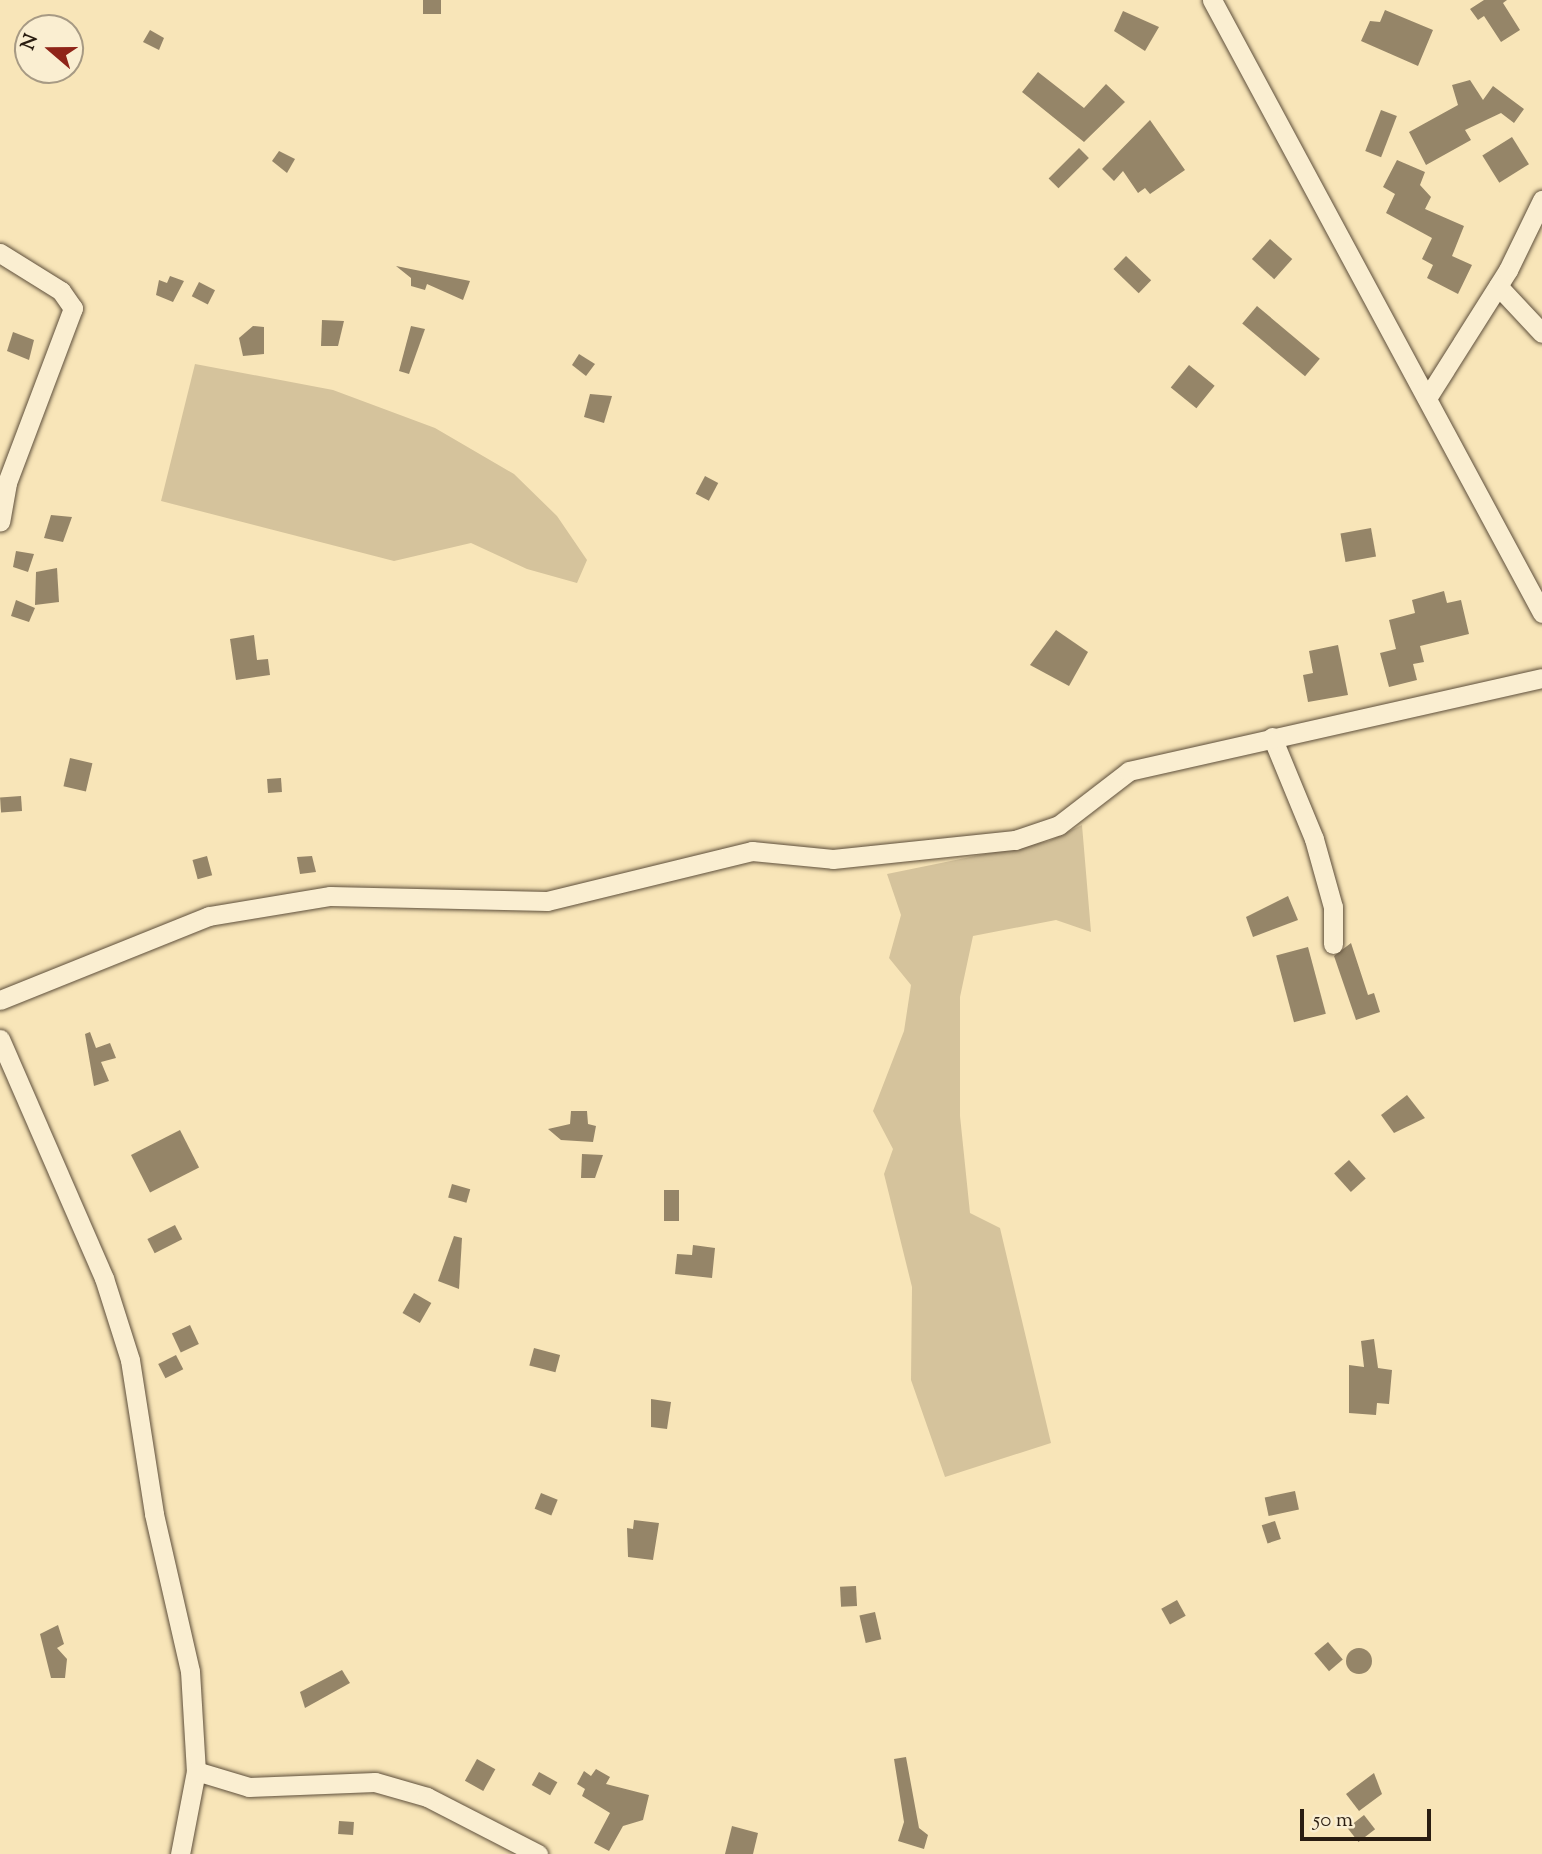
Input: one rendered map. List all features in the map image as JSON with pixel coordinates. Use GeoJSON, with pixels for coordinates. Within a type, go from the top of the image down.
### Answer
{"type":"FeatureCollection","features":[{"type":"Feature","properties":{"kind":"street"},"geometry":{"type":"LineString","coordinates":[[1212,0],[1429,395],[1542,612]]}},
{"type":"Feature","properties":{"kind":"street"},"geometry":{"type":"LineString","coordinates":[[1429,395],[1498,286],[1542,200]]}},
{"type":"Feature","properties":{"kind":"street"},"geometry":{"type":"LineString","coordinates":[[0,253],[61,291],[73,308],[7,483],[0,521]]}},
{"type":"Feature","properties":{"kind":"street"},"geometry":{"type":"LineString","coordinates":[[1498,286],[1542,333]]}},
{"type":"Feature","properties":{"kind":"street"},"geometry":{"type":"LineString","coordinates":[[0,1000],[209,916],[330,896],[547,901],[752,851],[833,859],[1015,840],[1059,824],[1129,771],[1542,678]]}},
{"type":"Feature","properties":{"kind":"street"},"geometry":{"type":"LineString","coordinates":[[1272,737],[1314,839],[1333,907],[1333,944]]}},
{"type":"Feature","properties":{"kind":"street"},"geometry":{"type":"LineString","coordinates":[[0,1039],[104,1278],[130,1360],[154,1514],[190,1671],[196,1771],[180,1854]]}},
{"type":"Feature","properties":{"kind":"street"},"geometry":{"type":"LineString","coordinates":[[196,1771],[249,1787],[375,1782],[428,1797],[538,1854]]}},
{"type":"Feature","properties":{"kind":"shaded area"},"geometry":{"type":"Polygon","coordinates":[[[195,364],[333,390],[435,428],[514,474],[557,516],[587,560],[577,583],[527,569],[471,543],[394,561],[161,501],[195,364]]]}},
{"type":"Feature","properties":{"kind":"shaded area"},"geometry":{"type":"Polygon","coordinates":[[[1082,825],[1091,932],[1056,920],[973,936],[960,997],[960,1116],[970,1213],[1000,1228],[1051,1443],[945,1477],[911,1380],[912,1287],[884,1174],[893,1149],[873,1111],[904,1031],[911,985],[889,958],[901,915],[887,874],[1049,841],[1082,825]]]}},
{"type":"Feature","properties":{"kind":"building"},"geometry":{"type":"Polygon","coordinates":[[[423,0],[441,0],[441,14],[423,14],[423,0]]]}},
{"type":"Feature","properties":{"kind":"building"},"geometry":{"type":"Polygon","coordinates":[[[1484,0],[1507,0],[1503,3],[1520,30],[1501,42],[1484,16],[1478,20],[1470,9],[1484,0]]]}},
{"type":"Feature","properties":{"kind":"building"},"geometry":{"type":"Polygon","coordinates":[[[1385,10],[1433,30],[1418,66],[1361,41],[1370,21],[1380,22],[1385,10]]]}},
{"type":"Feature","properties":{"kind":"building"},"geometry":{"type":"Polygon","coordinates":[[[1123,11],[1159,27],[1145,51],[1114,31],[1123,11]]]}},
{"type":"Feature","properties":{"kind":"building"},"geometry":{"type":"Polygon","coordinates":[[[150,30],[164,38],[159,50],[143,42],[150,30]]]}},
{"type":"Feature","properties":{"kind":"building"},"geometry":{"type":"Polygon","coordinates":[[[1038,72],[1084,108],[1106,84],[1125,102],[1084,142],[1022,92],[1038,72]]]}},
{"type":"Feature","properties":{"kind":"building"},"geometry":{"type":"Polygon","coordinates":[[[1470,80],[1483,100],[1493,86],[1524,109],[1514,123],[1501,113],[1465,130],[1471,140],[1426,165],[1409,132],[1458,105],[1452,85],[1470,80]]]}},
{"type":"Feature","properties":{"kind":"building"},"geometry":{"type":"Polygon","coordinates":[[[1381,110],[1397,116],[1381,157],[1365,151],[1381,110]]]}},
{"type":"Feature","properties":{"kind":"building"},"geometry":{"type":"Polygon","coordinates":[[[1150,120],[1185,170],[1150,194],[1145,188],[1138,193],[1123,171],[1114,181],[1102,169],[1150,120]]]}},
{"type":"Feature","properties":{"kind":"building"},"geometry":{"type":"Polygon","coordinates":[[[1512,137],[1529,164],[1499,183],[1482,156],[1512,137]]]}},
{"type":"Feature","properties":{"kind":"building"},"geometry":{"type":"Polygon","coordinates":[[[1079,148],[1089,158],[1058,188],[1049,178],[1079,148]]]}},
{"type":"Feature","properties":{"kind":"building"},"geometry":{"type":"Polygon","coordinates":[[[279,151],[295,159],[287,173],[272,161],[279,151]]]}},
{"type":"Feature","properties":{"kind":"building"},"geometry":{"type":"Polygon","coordinates":[[[1397,160],[1425,172],[1420,185],[1431,197],[1425,209],[1464,226],[1452,256],[1472,265],[1458,294],[1427,278],[1433,265],[1422,259],[1432,238],[1386,213],[1395,194],[1383,187],[1397,160]]]}},
{"type":"Feature","properties":{"kind":"building"},"geometry":{"type":"Polygon","coordinates":[[[1270,239],[1292,259],[1274,279],[1252,259],[1270,239]]]}},
{"type":"Feature","properties":{"kind":"building"},"geometry":{"type":"Polygon","coordinates":[[[1126,256],[1151,280],[1139,293],[1113,269],[1126,256]]]}},
{"type":"Feature","properties":{"kind":"building"},"geometry":{"type":"Polygon","coordinates":[[[396,266],[470,281],[463,300],[427,284],[425,290],[411,286],[411,278],[396,266]]]}},
{"type":"Feature","properties":{"kind":"building"},"geometry":{"type":"Polygon","coordinates":[[[170,276],[184,281],[173,302],[156,295],[159,280],[167,283],[170,276]]]}},
{"type":"Feature","properties":{"kind":"building"},"geometry":{"type":"Polygon","coordinates":[[[199,282],[215,290],[208,304],[192,296],[199,282]]]}},
{"type":"Feature","properties":{"kind":"building"},"geometry":{"type":"Polygon","coordinates":[[[1257,306],[1320,359],[1305,376],[1242,324],[1257,306]]]}},
{"type":"Feature","properties":{"kind":"building"},"geometry":{"type":"Polygon","coordinates":[[[322,320],[344,321],[338,346],[321,346],[322,320]]]}},
{"type":"Feature","properties":{"kind":"building"},"geometry":{"type":"Polygon","coordinates":[[[253,326],[264,327],[264,354],[243,356],[239,338],[253,326]]]}},
{"type":"Feature","properties":{"kind":"building"},"geometry":{"type":"Polygon","coordinates":[[[411,326],[425,329],[409,374],[399,371],[411,326]]]}},
{"type":"Feature","properties":{"kind":"building"},"geometry":{"type":"Polygon","coordinates":[[[13,332],[34,340],[29,360],[7,351],[13,332]]]}},
{"type":"Feature","properties":{"kind":"building"},"geometry":{"type":"Polygon","coordinates":[[[579,354],[595,364],[586,376],[572,365],[579,354]]]}},
{"type":"Feature","properties":{"kind":"building"},"geometry":{"type":"Polygon","coordinates":[[[1189,365],[1215,386],[1196,408],[1171,388],[1189,365]]]}},
{"type":"Feature","properties":{"kind":"building"},"geometry":{"type":"Polygon","coordinates":[[[590,394],[612,396],[604,423],[584,417],[590,394]]]}},
{"type":"Feature","properties":{"kind":"building"},"geometry":{"type":"Polygon","coordinates":[[[705,476],[718,483],[709,501],[696,494],[705,476]]]}},
{"type":"Feature","properties":{"kind":"building"},"geometry":{"type":"Polygon","coordinates":[[[51,515],[72,517],[63,542],[44,538],[51,515]]]}},
{"type":"Feature","properties":{"kind":"building"},"geometry":{"type":"Polygon","coordinates":[[[1371,528],[1376,557],[1346,562],[1340,533],[1371,528]]]}},
{"type":"Feature","properties":{"kind":"building"},"geometry":{"type":"Polygon","coordinates":[[[16,551],[34,554],[28,572],[13,567],[16,551]]]}},
{"type":"Feature","properties":{"kind":"building"},"geometry":{"type":"Polygon","coordinates":[[[57,568],[59,602],[35,605],[36,572],[57,568]]]}},
{"type":"Feature","properties":{"kind":"building"},"geometry":{"type":"Polygon","coordinates":[[[1444,591],[1447,603],[1461,600],[1469,634],[1420,646],[1424,662],[1413,664],[1417,680],[1389,687],[1380,653],[1396,649],[1389,620],[1415,613],[1412,600],[1444,591]]]}},
{"type":"Feature","properties":{"kind":"building"},"geometry":{"type":"Polygon","coordinates":[[[16,600],[35,608],[29,622],[11,616],[16,600]]]}},
{"type":"Feature","properties":{"kind":"building"},"geometry":{"type":"Polygon","coordinates":[[[1056,630],[1088,652],[1069,686],[1030,665],[1056,630]]]}},
{"type":"Feature","properties":{"kind":"building"},"geometry":{"type":"Polygon","coordinates":[[[254,635],[257,660],[268,659],[270,675],[236,680],[230,639],[254,635]]]}},
{"type":"Feature","properties":{"kind":"building"},"geometry":{"type":"Polygon","coordinates":[[[1338,645],[1348,695],[1308,702],[1303,675],[1313,673],[1309,651],[1338,645]]]}},
{"type":"Feature","properties":{"kind":"building"},"geometry":{"type":"Polygon","coordinates":[[[70,758],[92,763],[86,791],[63,786],[70,758]]]}},
{"type":"Feature","properties":{"kind":"building"},"geometry":{"type":"Polygon","coordinates":[[[281,778],[282,792],[268,793],[267,779],[281,778]]]}},
{"type":"Feature","properties":{"kind":"building"},"geometry":{"type":"Polygon","coordinates":[[[21,796],[22,811],[1,812],[0,797],[21,796]]]}},
{"type":"Feature","properties":{"kind":"building"},"geometry":{"type":"Polygon","coordinates":[[[207,856],[212,875],[198,879],[193,860],[207,856]]]}},
{"type":"Feature","properties":{"kind":"building"},"geometry":{"type":"Polygon","coordinates":[[[312,856],[316,872],[300,874],[297,857],[312,856]]]}},
{"type":"Feature","properties":{"kind":"building"},"geometry":{"type":"Polygon","coordinates":[[[1288,896],[1298,920],[1253,937],[1246,917],[1288,896]]]}},
{"type":"Feature","properties":{"kind":"building"},"geometry":{"type":"Polygon","coordinates":[[[1351,943],[1368,995],[1374,993],[1380,1012],[1356,1020],[1334,956],[1351,943]]]}},
{"type":"Feature","properties":{"kind":"building"},"geometry":{"type":"Polygon","coordinates":[[[1308,947],[1326,1014],[1294,1022],[1276,956],[1308,947]]]}},
{"type":"Feature","properties":{"kind":"building"},"geometry":{"type":"Polygon","coordinates":[[[90,1032],[96,1048],[110,1043],[116,1058],[101,1062],[109,1081],[94,1086],[85,1034],[90,1032]]]}},
{"type":"Feature","properties":{"kind":"building"},"geometry":{"type":"Polygon","coordinates":[[[1407,1095],[1425,1118],[1394,1133],[1381,1115],[1407,1095]]]}},
{"type":"Feature","properties":{"kind":"building"},"geometry":{"type":"Polygon","coordinates":[[[571,1111],[587,1111],[588,1124],[596,1126],[593,1142],[561,1140],[548,1129],[570,1124],[571,1111]]]}},
{"type":"Feature","properties":{"kind":"building"},"geometry":{"type":"Polygon","coordinates":[[[180,1130],[199,1167],[150,1192],[131,1155],[180,1130]]]}},
{"type":"Feature","properties":{"kind":"building"},"geometry":{"type":"Polygon","coordinates":[[[582,1154],[603,1155],[595,1178],[581,1178],[582,1154]]]}},
{"type":"Feature","properties":{"kind":"building"},"geometry":{"type":"Polygon","coordinates":[[[1349,1160],[1366,1179],[1351,1192],[1334,1173],[1349,1160]]]}},
{"type":"Feature","properties":{"kind":"building"},"geometry":{"type":"Polygon","coordinates":[[[452,1184],[470,1189],[466,1203],[448,1197],[452,1184]]]}},
{"type":"Feature","properties":{"kind":"building"},"geometry":{"type":"Polygon","coordinates":[[[664,1190],[679,1190],[679,1221],[664,1221],[664,1190]]]}},
{"type":"Feature","properties":{"kind":"building"},"geometry":{"type":"Polygon","coordinates":[[[175,1225],[182,1239],[155,1253],[147,1239],[175,1225]]]}},
{"type":"Feature","properties":{"kind":"building"},"geometry":{"type":"Polygon","coordinates":[[[454,1236],[462,1238],[459,1289],[438,1281],[454,1236]]]}},
{"type":"Feature","properties":{"kind":"building"},"geometry":{"type":"Polygon","coordinates":[[[693,1245],[715,1248],[712,1278],[675,1274],[677,1254],[692,1255],[693,1245]]]}},
{"type":"Feature","properties":{"kind":"building"},"geometry":{"type":"Polygon","coordinates":[[[414,1293],[431,1303],[420,1323],[402,1313],[414,1293]]]}},
{"type":"Feature","properties":{"kind":"building"},"geometry":{"type":"Polygon","coordinates":[[[190,1325],[199,1344],[181,1352],[172,1333],[190,1325]]]}},
{"type":"Feature","properties":{"kind":"building"},"geometry":{"type":"Polygon","coordinates":[[[1374,1339],[1378,1368],[1392,1370],[1389,1404],[1377,1403],[1376,1415],[1349,1413],[1349,1365],[1364,1367],[1361,1341],[1374,1339]]]}},
{"type":"Feature","properties":{"kind":"building"},"geometry":{"type":"Polygon","coordinates":[[[534,1348],[560,1355],[555,1372],[529,1365],[534,1348]]]}},
{"type":"Feature","properties":{"kind":"building"},"geometry":{"type":"Polygon","coordinates":[[[176,1355],[183,1369],[165,1378],[158,1364],[176,1355]]]}},
{"type":"Feature","properties":{"kind":"building"},"geometry":{"type":"Polygon","coordinates":[[[651,1399],[671,1402],[667,1429],[651,1427],[651,1399]]]}},
{"type":"Feature","properties":{"kind":"building"},"geometry":{"type":"Polygon","coordinates":[[[1295,1491],[1299,1510],[1269,1516],[1265,1497],[1295,1491]]]}},
{"type":"Feature","properties":{"kind":"building"},"geometry":{"type":"Polygon","coordinates":[[[541,1493],[558,1500],[551,1516],[535,1509],[541,1493]]]}},
{"type":"Feature","properties":{"kind":"building"},"geometry":{"type":"Polygon","coordinates":[[[634,1520],[659,1523],[653,1560],[628,1557],[627,1528],[633,1529],[634,1520]]]}},
{"type":"Feature","properties":{"kind":"building"},"geometry":{"type":"Polygon","coordinates":[[[1275,1521],[1281,1539],[1268,1543],[1262,1525],[1275,1521]]]}},
{"type":"Feature","properties":{"kind":"building"},"geometry":{"type":"Polygon","coordinates":[[[856,1586],[857,1606],[841,1607],[840,1587],[856,1586]]]}},
{"type":"Feature","properties":{"kind":"building"},"geometry":{"type":"Polygon","coordinates":[[[1177,1600],[1186,1616],[1170,1624],[1161,1609],[1177,1600]]]}},
{"type":"Feature","properties":{"kind":"building"},"geometry":{"type":"Polygon","coordinates":[[[875,1612],[881,1639],[866,1643],[859,1616],[875,1612]]]}},
{"type":"Feature","properties":{"kind":"building"},"geometry":{"type":"Polygon","coordinates":[[[58,1625],[64,1644],[57,1648],[67,1659],[65,1678],[51,1678],[40,1634],[58,1625]]]}},
{"type":"Feature","properties":{"kind":"building"},"geometry":{"type":"Polygon","coordinates":[[[1328,1642],[1343,1660],[1329,1671],[1314,1654],[1328,1642]]]}},
{"type":"Feature","properties":{"kind":"building"},"geometry":{"type":"Polygon","coordinates":[[[1359,1648],[1368,1652],[1372,1661],[1368,1670],[1359,1674],[1350,1670],[1346,1661],[1350,1652],[1359,1648]]]}},
{"type":"Feature","properties":{"kind":"building"},"geometry":{"type":"Polygon","coordinates":[[[342,1670],[350,1683],[305,1708],[300,1692],[342,1670]]]}},
{"type":"Feature","properties":{"kind":"building"},"geometry":{"type":"Polygon","coordinates":[[[906,1757],[919,1828],[928,1835],[924,1849],[898,1841],[904,1822],[894,1759],[906,1757]]]}},
{"type":"Feature","properties":{"kind":"building"},"geometry":{"type":"Polygon","coordinates":[[[477,1759],[495,1769],[483,1791],[465,1781],[477,1759]]]}},
{"type":"Feature","properties":{"kind":"building"},"geometry":{"type":"Polygon","coordinates":[[[596,1769],[610,1777],[606,1784],[649,1795],[643,1820],[623,1826],[609,1851],[594,1843],[610,1813],[582,1796],[585,1789],[577,1784],[584,1771],[591,1776],[596,1769]]]}},
{"type":"Feature","properties":{"kind":"building"},"geometry":{"type":"Polygon","coordinates":[[[539,1772],[557,1782],[550,1795],[532,1785],[539,1772]]]}},
{"type":"Feature","properties":{"kind":"building"},"geometry":{"type":"Polygon","coordinates":[[[1374,1773],[1382,1794],[1359,1811],[1346,1794],[1374,1773]]]}},
{"type":"Feature","properties":{"kind":"building"},"geometry":{"type":"Polygon","coordinates":[[[1364,1815],[1375,1829],[1359,1842],[1347,1828],[1364,1815]]]}},
{"type":"Feature","properties":{"kind":"building"},"geometry":{"type":"Polygon","coordinates":[[[339,1821],[354,1822],[353,1835],[338,1834],[339,1821]]]}},
{"type":"Feature","properties":{"kind":"building"},"geometry":{"type":"Polygon","coordinates":[[[732,1826],[758,1833],[753,1854],[725,1854],[732,1826]]]}}]}
